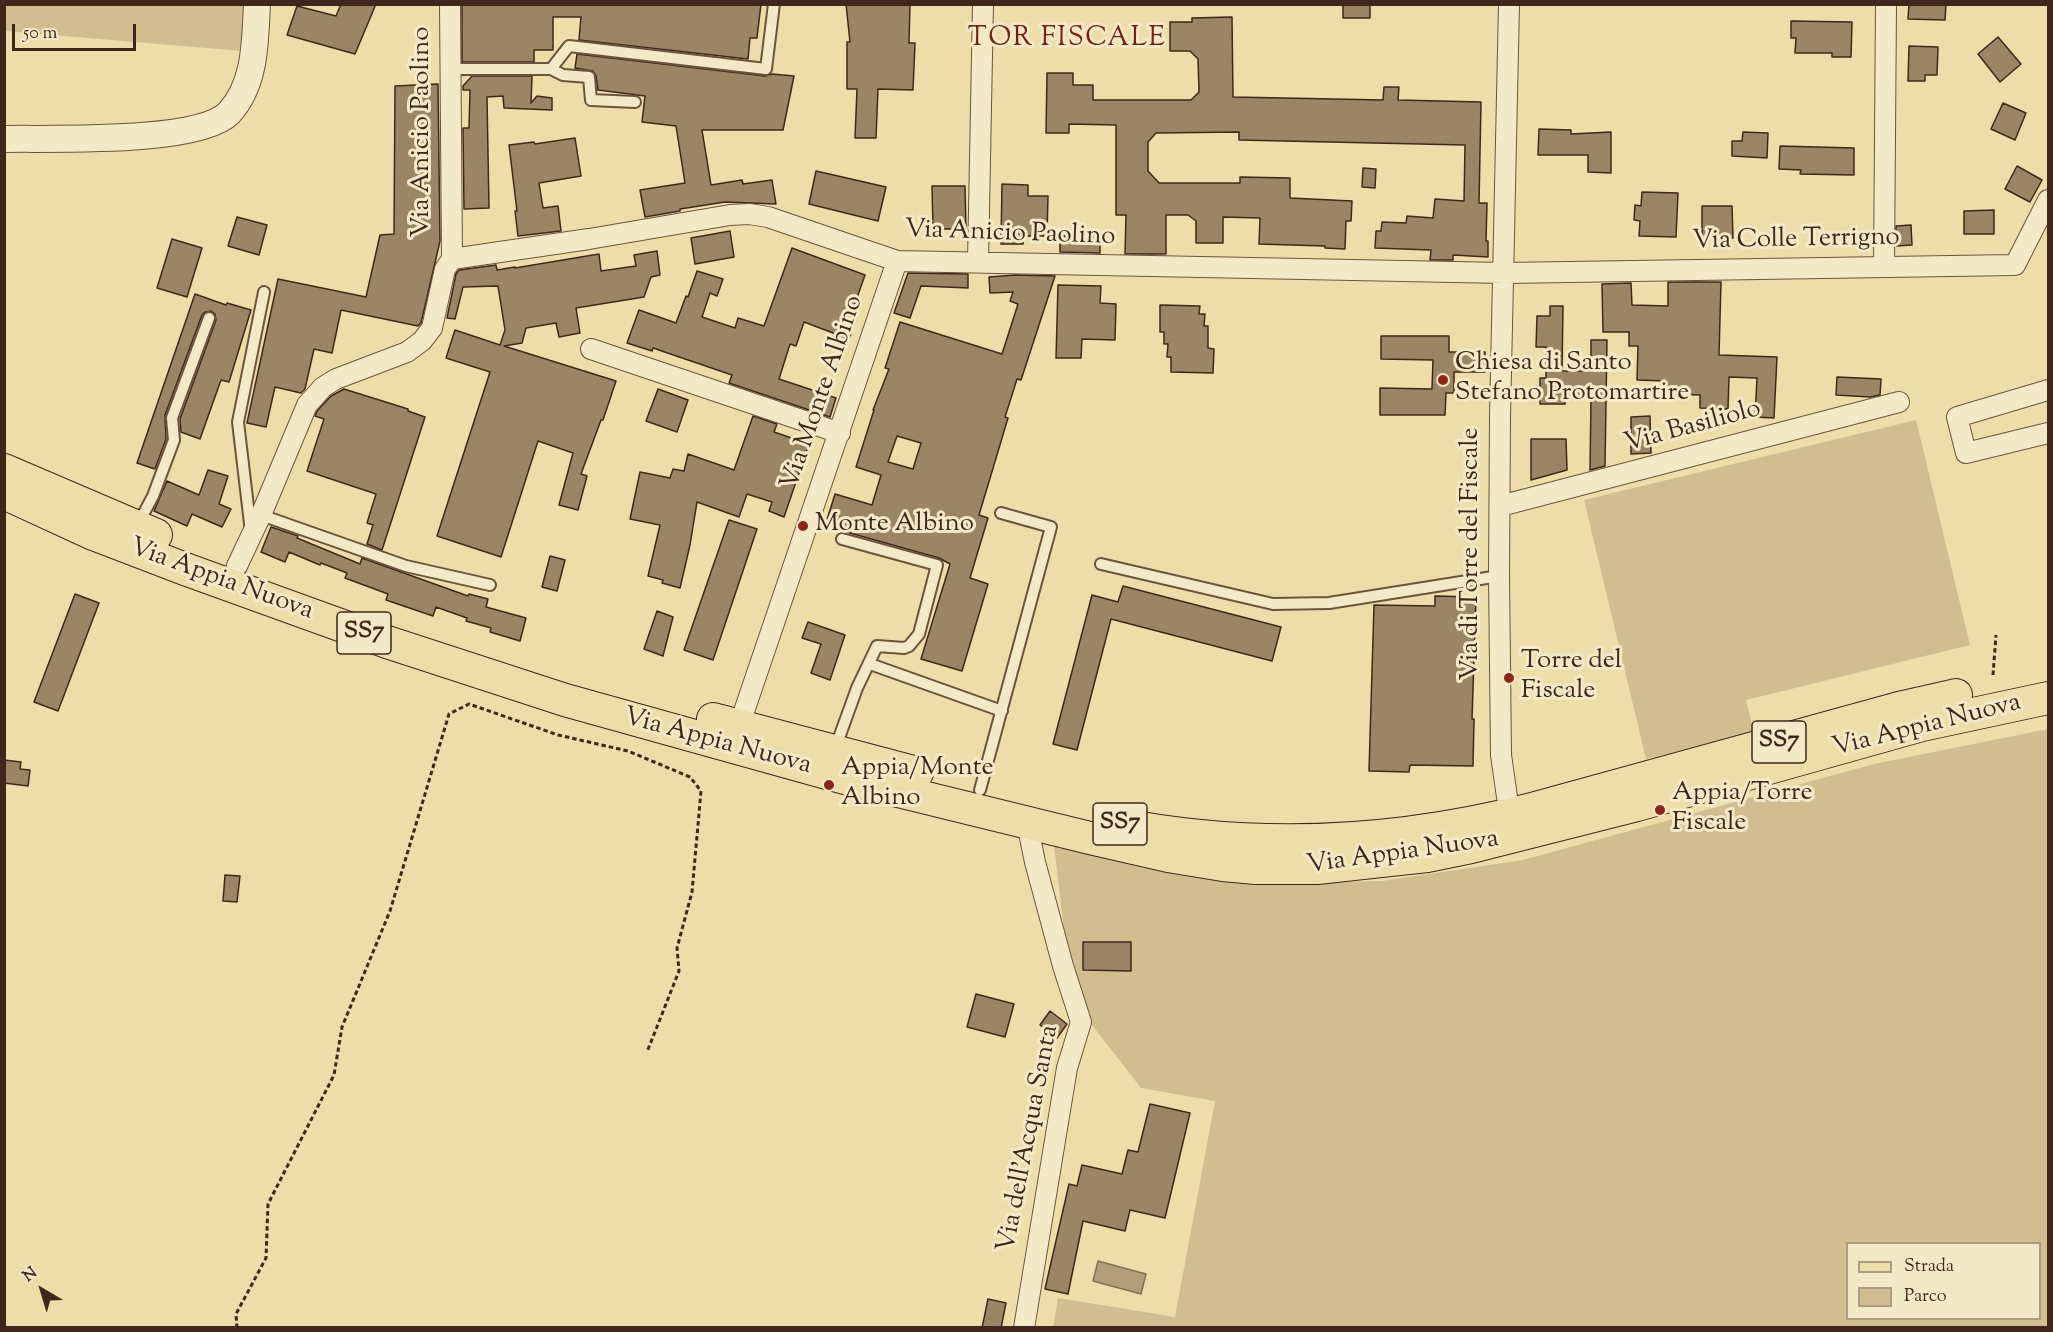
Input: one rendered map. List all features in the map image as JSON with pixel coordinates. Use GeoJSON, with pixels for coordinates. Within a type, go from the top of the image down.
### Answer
{"type":"FeatureCollection","features":[{"type":"Feature","properties":{"kind":"main road","name":"Via Appia Nuova"},"geometry":{"type":"LineString","coordinates":[[4,470],[136,527],[237,566],[736,737],[845,778],[1194,861],[1256,868],[1317,868],[1427,856],[1514,826],[1903,707],[2049,677]]}},
{"type":"Feature","properties":{"kind":"main road","name":"Via Appia Nuova"},"geometry":{"type":"LineString","coordinates":[[4,494],[102,537],[185,569],[387,642],[565,700],[736,737],[833,752],[1135,827],[1194,836],[1260,841],[1357,838],[1514,826],[1922,725],[2049,698]]}},
{"type":"Feature","properties":{"kind":"street"},"geometry":{"type":"LineString","coordinates":[[4,139],[144,136],[178,133],[213,124],[227,115],[243,92],[253,58],[257,4]]}},
{"type":"Feature","properties":{"kind":"street","name":"Via Anicio Paolino"},"geometry":{"type":"LineString","coordinates":[[237,566],[307,405],[323,387],[336,379],[407,352],[422,341],[432,328],[445,269],[452,259],[450,4]]}},
{"type":"Feature","properties":{"kind":"street"},"geometry":{"type":"LineString","coordinates":[[978,262],[983,4]]}},
{"type":"Feature","properties":{"kind":"street","name":"Via di Torre del Fiscale"},"geometry":{"type":"LineString","coordinates":[[1509,4],[1499,576],[1501,755],[1514,826]]}},
{"type":"Feature","properties":{"kind":"street"},"geometry":{"type":"LineString","coordinates":[[1884,267],[1887,4]]}},
{"type":"Feature","properties":{"kind":"street","name":"Via Colle Terrigno"},"geometry":{"type":"LineString","coordinates":[[1505,273],[2015,265],[2049,200]]}},
{"type":"Feature","properties":{"kind":"street","name":"Via Anicio Paolino"},"geometry":{"type":"LineString","coordinates":[[452,259],[730,215],[749,214],[768,217],[897,261],[1505,273]]}},
{"type":"Feature","properties":{"kind":"street","name":"Via Monte Albino"},"geometry":{"type":"LineString","coordinates":[[736,737],[897,261]]}},
{"type":"Feature","properties":{"kind":"street"},"geometry":{"type":"LineString","coordinates":[[591,349],[840,433]]}},
{"type":"Feature","properties":{"kind":"street"},"geometry":{"type":"LineString","coordinates":[[2049,390],[1957,417],[1966,453],[2049,433]]}},
{"type":"Feature","properties":{"kind":"street","name":"Via Basiliolo"},"geometry":{"type":"LineString","coordinates":[[1500,506],[1899,402]]}},
{"type":"Feature","properties":{"kind":"street","name":"Via dell'Acqua Santa"},"geometry":{"type":"LineString","coordinates":[[1024,1328],[1067,1068],[1081,1022],[1031,848],[1027,823]]}},
{"type":"Feature","properties":{"kind":"lane"},"geometry":{"type":"LineString","coordinates":[[551,69],[569,46],[766,69],[774,4]]}},
{"type":"Feature","properties":{"kind":"lane"},"geometry":{"type":"LineString","coordinates":[[450,69],[551,69],[563,75],[590,77],[591,100],[635,102]]}},
{"type":"Feature","properties":{"kind":"lane"},"geometry":{"type":"LineString","coordinates":[[251,535],[238,422],[264,292]]}},
{"type":"Feature","properties":{"kind":"lane"},"geometry":{"type":"LineString","coordinates":[[136,527],[153,496],[174,440],[172,418],[209,318]]}},
{"type":"Feature","properties":{"kind":"lane"},"geometry":{"type":"LineString","coordinates":[[980,790],[1051,527],[1001,513]]}},
{"type":"Feature","properties":{"kind":"lane"},"geometry":{"type":"LineString","coordinates":[[261,515],[406,567],[490,585]]}},
{"type":"Feature","properties":{"kind":"lane"},"geometry":{"type":"LineString","coordinates":[[833,752],[857,688],[877,646],[904,648],[909,646],[919,634],[937,565],[842,539]]}},
{"type":"Feature","properties":{"kind":"lane"},"geometry":{"type":"LineString","coordinates":[[1101,564],[1273,604],[1329,603],[1499,576]]}},
{"type":"Feature","properties":{"kind":"lane"},"geometry":{"type":"LineString","coordinates":[[870,664],[1002,711]]}},
{"type":"Feature","properties":{"kind":"path"},"geometry":{"type":"LineString","coordinates":[[1993,675],[1996,635]]}},
{"type":"Feature","properties":{"kind":"path"},"geometry":{"type":"LineString","coordinates":[[237,1328],[236,1314],[266,1258],[268,1204],[334,1075],[342,1027],[390,911],[449,714],[469,704],[558,735],[628,751],[690,777],[701,791],[692,892],[677,948],[679,971],[647,1052]]}},
{"type":"Feature","properties":{"kind":"green space"},"geometry":{"type":"Polygon","coordinates":[[[4,5],[244,5],[242,51],[5,31],[4,5]]]}},
{"type":"Feature","properties":{"kind":"green space"},"geometry":{"type":"Polygon","coordinates":[[[1916,420],[1970,645],[1746,700],[1754,733],[1646,759],[1584,500],[1916,420]]]}},
{"type":"Feature","properties":{"kind":"green space"},"geometry":{"type":"Polygon","coordinates":[[[2048,729],[2048,1327],[1053,1328],[1058,1298],[1175,1317],[1215,1101],[1141,1088],[1092,1025],[1068,963],[1054,845],[1289,883],[1382,881],[1523,860],[1874,764],[2048,729]]]}},
{"type":"Feature","properties":{"kind":"shaded area"},"geometry":{"type":"Polygon","coordinates":[[[1098,1261],[1146,1274],[1141,1294],[1093,1281],[1098,1261]]]}},
{"type":"Feature","properties":{"kind":"building"},"geometry":{"type":"Polygon","coordinates":[[[341,4],[376,4],[355,54],[287,35],[297,6],[336,16],[341,4]]]}},
{"type":"Feature","properties":{"kind":"building"},"geometry":{"type":"Polygon","coordinates":[[[462,4],[761,4],[757,38],[750,38],[748,59],[579,40],[581,17],[553,17],[553,50],[534,50],[534,62],[462,62],[462,4]]]}},
{"type":"Feature","properties":{"kind":"building"},"geometry":{"type":"Polygon","coordinates":[[[846,4],[910,4],[909,43],[915,43],[913,90],[878,89],[876,138],[855,138],[857,89],[847,89],[847,42],[850,42],[846,4]]]}},
{"type":"Feature","properties":{"kind":"building"},"geometry":{"type":"Polygon","coordinates":[[[1343,4],[1370,4],[1370,18],[1343,18],[1343,4]]]}},
{"type":"Feature","properties":{"kind":"building"},"geometry":{"type":"Polygon","coordinates":[[[1909,4],[1946,4],[1945,20],[1908,19],[1909,4]]]}},
{"type":"Feature","properties":{"kind":"building"},"geometry":{"type":"Polygon","coordinates":[[[1232,17],[1233,97],[1383,100],[1384,87],[1399,87],[1398,100],[1481,102],[1479,203],[1487,203],[1488,257],[1453,255],[1453,260],[1430,260],[1431,250],[1375,248],[1376,231],[1381,231],[1382,222],[1406,223],[1407,216],[1433,218],[1435,199],[1464,201],[1465,145],[1239,140],[1239,132],[1156,133],[1148,142],[1148,171],[1159,183],[1240,183],[1240,177],[1290,178],[1290,198],[1352,201],[1351,221],[1346,221],[1345,249],[1325,248],[1325,246],[1259,244],[1260,218],[1223,217],[1223,243],[1196,243],[1196,221],[1188,215],[1166,215],[1166,254],[1125,254],[1126,215],[1116,215],[1116,125],[1069,124],[1069,133],[1046,133],[1047,73],[1073,73],[1073,85],[1093,85],[1093,100],[1191,100],[1199,92],[1198,59],[1190,51],[1170,51],[1170,22],[1192,22],[1192,18],[1232,17]]]}},
{"type":"Feature","properties":{"kind":"building"},"geometry":{"type":"Polygon","coordinates":[[[1791,21],[1852,22],[1851,57],[1832,57],[1832,53],[1795,53],[1796,38],[1791,38],[1791,21]]]}},
{"type":"Feature","properties":{"kind":"building"},"geometry":{"type":"Polygon","coordinates":[[[1998,37],[2021,64],[2000,82],[1978,54],[1998,37]]]}},
{"type":"Feature","properties":{"kind":"building"},"geometry":{"type":"Polygon","coordinates":[[[1909,46],[1938,47],[1937,75],[1925,75],[1925,81],[1908,81],[1909,46]]]}},
{"type":"Feature","properties":{"kind":"building"},"geometry":{"type":"Polygon","coordinates":[[[577,54],[765,76],[772,74],[794,76],[783,130],[702,130],[711,185],[742,180],[743,184],[772,180],[776,204],[725,202],[645,217],[640,190],[685,183],[676,126],[642,122],[645,96],[598,90],[593,71],[575,68],[577,54]]]}},
{"type":"Feature","properties":{"kind":"building"},"geometry":{"type":"Polygon","coordinates":[[[472,76],[532,76],[531,103],[537,96],[552,98],[552,110],[504,108],[503,96],[487,97],[489,208],[464,209],[463,128],[469,128],[470,90],[463,90],[463,86],[472,76]]]}},
{"type":"Feature","properties":{"kind":"building"},"geometry":{"type":"Polygon","coordinates":[[[438,84],[440,241],[421,323],[418,326],[341,310],[332,353],[314,349],[305,389],[301,393],[275,387],[266,427],[247,423],[278,279],[366,297],[380,235],[394,234],[395,86],[438,84]]]}},
{"type":"Feature","properties":{"kind":"building"},"geometry":{"type":"Polygon","coordinates":[[[2003,103],[2026,113],[2015,140],[1991,129],[2003,103]]]}},
{"type":"Feature","properties":{"kind":"building"},"geometry":{"type":"Polygon","coordinates":[[[1539,129],[1571,130],[1571,134],[1611,132],[1611,173],[1588,172],[1588,155],[1538,155],[1539,129]]]}},
{"type":"Feature","properties":{"kind":"building"},"geometry":{"type":"Polygon","coordinates":[[[1743,132],[1768,133],[1767,158],[1732,156],[1732,141],[1742,141],[1743,132]]]}},
{"type":"Feature","properties":{"kind":"building"},"geometry":{"type":"Polygon","coordinates":[[[575,138],[581,176],[539,183],[543,208],[558,206],[561,231],[518,236],[509,145],[575,138]]]}},
{"type":"Feature","properties":{"kind":"building"},"geometry":{"type":"Polygon","coordinates":[[[1780,146],[1854,148],[1854,175],[1800,174],[1801,170],[1779,169],[1780,146]]]}},
{"type":"Feature","properties":{"kind":"building"},"geometry":{"type":"Polygon","coordinates":[[[2017,166],[2042,180],[2030,202],[2005,189],[2017,166]]]}},
{"type":"Feature","properties":{"kind":"building"},"geometry":{"type":"Polygon","coordinates":[[[1363,168],[1376,169],[1375,188],[1362,187],[1363,168]]]}},
{"type":"Feature","properties":{"kind":"building"},"geometry":{"type":"Polygon","coordinates":[[[816,171],[886,187],[878,221],[809,204],[816,171]]]}},
{"type":"Feature","properties":{"kind":"building"},"geometry":{"type":"Polygon","coordinates":[[[1002,184],[1028,185],[1028,196],[1048,196],[1047,236],[1024,236],[1023,244],[1001,244],[1002,184]]]}},
{"type":"Feature","properties":{"kind":"building"},"geometry":{"type":"Polygon","coordinates":[[[932,186],[965,186],[966,229],[933,229],[932,186]]]}},
{"type":"Feature","properties":{"kind":"building"},"geometry":{"type":"Polygon","coordinates":[[[1642,192],[1678,193],[1676,237],[1639,236],[1640,221],[1634,220],[1635,205],[1641,206],[1642,192]]]}},
{"type":"Feature","properties":{"kind":"building"},"geometry":{"type":"Polygon","coordinates":[[[1702,206],[1732,206],[1733,238],[1702,238],[1702,206]]]}},
{"type":"Feature","properties":{"kind":"building"},"geometry":{"type":"Polygon","coordinates":[[[1994,210],[1994,234],[1964,234],[1964,211],[1994,210]]]}},
{"type":"Feature","properties":{"kind":"building"},"geometry":{"type":"Polygon","coordinates":[[[237,217],[267,225],[259,255],[228,246],[237,217]]]}},
{"type":"Feature","properties":{"kind":"building"},"geometry":{"type":"Polygon","coordinates":[[[1911,225],[1912,245],[1896,246],[1896,226],[1911,225]]]}},
{"type":"Feature","properties":{"kind":"building"},"geometry":{"type":"Polygon","coordinates":[[[730,231],[734,257],[695,264],[691,238],[730,231]]]}},
{"type":"Feature","properties":{"kind":"building"},"geometry":{"type":"Polygon","coordinates":[[[1060,236],[1100,236],[1100,253],[1060,252],[1060,236]]]}},
{"type":"Feature","properties":{"kind":"building"},"geometry":{"type":"Polygon","coordinates":[[[172,239],[202,248],[187,297],[157,288],[172,239]]]}},
{"type":"Feature","properties":{"kind":"building"},"geometry":{"type":"Polygon","coordinates":[[[792,248],[865,275],[851,315],[857,317],[849,339],[804,322],[796,346],[790,344],[779,379],[836,398],[830,417],[729,383],[732,375],[653,348],[652,351],[627,343],[639,310],[676,323],[697,271],[723,279],[717,296],[710,293],[702,317],[735,328],[738,318],[764,326],[792,248]]]}},
{"type":"Feature","properties":{"kind":"building"},"geometry":{"type":"Polygon","coordinates":[[[657,251],[660,275],[651,277],[644,297],[576,308],[580,333],[559,337],[556,323],[526,328],[522,343],[504,346],[616,381],[581,474],[587,476],[578,510],[559,505],[573,453],[538,441],[501,557],[437,536],[490,372],[446,358],[455,330],[500,345],[505,330],[498,286],[463,287],[455,319],[447,318],[456,274],[459,270],[496,265],[497,270],[515,268],[599,254],[601,271],[636,266],[634,255],[657,251]]]}},
{"type":"Feature","properties":{"kind":"building"},"geometry":{"type":"Polygon","coordinates":[[[908,273],[968,274],[968,288],[921,286],[910,318],[894,313],[908,273]]]}},
{"type":"Feature","properties":{"kind":"building"},"geometry":{"type":"Polygon","coordinates":[[[1055,276],[1021,380],[1017,379],[1005,417],[1008,418],[979,515],[988,518],[970,578],[988,584],[962,671],[921,659],[950,564],[939,558],[825,526],[835,494],[872,505],[881,475],[856,467],[873,410],[889,369],[885,368],[900,322],[1002,354],[1018,304],[1010,301],[1013,292],[990,293],[989,277],[1055,276]],[[897,436],[888,462],[913,469],[921,443],[897,436]]]}},
{"type":"Feature","properties":{"kind":"building"},"geometry":{"type":"Polygon","coordinates":[[[1668,282],[1721,282],[1719,355],[1777,357],[1774,418],[1755,417],[1757,378],[1729,377],[1728,409],[1700,408],[1700,395],[1666,394],[1667,381],[1637,380],[1638,346],[1629,346],[1629,332],[1603,332],[1602,284],[1631,283],[1632,305],[1668,306],[1668,282]]]}},
{"type":"Feature","properties":{"kind":"building"},"geometry":{"type":"Polygon","coordinates":[[[1058,285],[1101,286],[1100,303],[1116,304],[1115,340],[1082,339],[1081,358],[1056,358],[1058,285]]]}},
{"type":"Feature","properties":{"kind":"building"},"geometry":{"type":"Polygon","coordinates":[[[195,294],[226,305],[227,303],[251,310],[229,382],[221,380],[200,439],[181,432],[180,419],[216,320],[215,314],[211,311],[202,315],[165,415],[166,439],[155,469],[137,463],[195,294]]]}},
{"type":"Feature","properties":{"kind":"building"},"geometry":{"type":"Polygon","coordinates":[[[1160,305],[1200,306],[1199,314],[1205,314],[1204,326],[1208,326],[1208,348],[1214,349],[1213,373],[1171,372],[1171,357],[1167,357],[1168,344],[1164,344],[1164,332],[1160,332],[1160,305]]]}},
{"type":"Feature","properties":{"kind":"building"},"geometry":{"type":"Polygon","coordinates":[[[1550,306],[1563,306],[1562,371],[1591,371],[1591,340],[1607,340],[1605,466],[1590,470],[1591,398],[1565,399],[1565,404],[1540,404],[1540,378],[1546,378],[1546,347],[1536,347],[1537,316],[1550,316],[1550,306]]]}},
{"type":"Feature","properties":{"kind":"building","name":"Chiesa di Santo Stefano Protomartire"},"geometry":{"type":"Polygon","coordinates":[[[1381,336],[1449,336],[1449,352],[1485,352],[1485,372],[1454,372],[1454,393],[1446,393],[1445,415],[1380,415],[1380,388],[1432,389],[1433,360],[1381,359],[1381,336]]]}},
{"type":"Feature","properties":{"kind":"building"},"geometry":{"type":"Polygon","coordinates":[[[1837,377],[1881,379],[1880,395],[1870,397],[1836,395],[1837,377]]]}},
{"type":"Feature","properties":{"kind":"building"},"geometry":{"type":"Polygon","coordinates":[[[344,389],[408,409],[408,411],[425,417],[382,550],[367,544],[373,525],[367,523],[376,494],[307,471],[324,419],[315,416],[317,411],[331,396],[344,389]]]}},
{"type":"Feature","properties":{"kind":"building"},"geometry":{"type":"Polygon","coordinates":[[[658,389],[688,400],[677,432],[646,421],[658,389]]]}},
{"type":"Feature","properties":{"kind":"building"},"geometry":{"type":"Polygon","coordinates":[[[753,416],[777,424],[774,432],[809,444],[784,517],[769,511],[772,502],[747,494],[739,517],[697,502],[680,588],[648,576],[660,525],[630,519],[640,472],[670,478],[673,469],[684,471],[688,454],[734,470],[753,416]]]}},
{"type":"Feature","properties":{"kind":"building"},"geometry":{"type":"Polygon","coordinates":[[[1650,416],[1651,453],[1631,454],[1631,417],[1650,416]]]}},
{"type":"Feature","properties":{"kind":"building"},"geometry":{"type":"Polygon","coordinates":[[[1531,439],[1566,439],[1567,470],[1531,480],[1531,439]]]}},
{"type":"Feature","properties":{"kind":"building"},"geometry":{"type":"Polygon","coordinates":[[[208,470],[228,476],[219,504],[231,509],[222,527],[192,514],[187,526],[154,511],[167,481],[199,495],[208,470]]]}},
{"type":"Feature","properties":{"kind":"building"},"geometry":{"type":"Polygon","coordinates":[[[729,520],[757,529],[713,660],[684,650],[729,520]]]}},
{"type":"Feature","properties":{"kind":"building"},"geometry":{"type":"Polygon","coordinates":[[[271,527],[298,536],[297,538],[360,564],[362,558],[468,596],[469,594],[488,599],[486,607],[526,618],[520,641],[490,632],[491,628],[466,621],[467,618],[436,607],[433,616],[386,600],[388,594],[345,578],[347,573],[289,552],[285,562],[261,552],[271,527]]]}},
{"type":"Feature","properties":{"kind":"building"},"geometry":{"type":"Polygon","coordinates":[[[550,556],[565,560],[557,591],[542,587],[550,556]]]}},
{"type":"Feature","properties":{"kind":"building"},"geometry":{"type":"Polygon","coordinates":[[[1123,586],[1281,627],[1272,661],[1111,619],[1077,750],[1053,744],[1092,595],[1118,602],[1123,586]]]}},
{"type":"Feature","properties":{"kind":"building"},"geometry":{"type":"Polygon","coordinates":[[[75,594],[99,603],[58,711],[34,702],[75,594]]]}},
{"type":"Feature","properties":{"kind":"building"},"geometry":{"type":"Polygon","coordinates":[[[1435,596],[1476,597],[1472,719],[1474,719],[1473,766],[1410,765],[1409,772],[1369,771],[1374,605],[1435,606],[1435,596]]]}},
{"type":"Feature","properties":{"kind":"building"},"geometry":{"type":"Polygon","coordinates":[[[657,611],[673,617],[663,656],[644,649],[657,611]]]}},
{"type":"Feature","properties":{"kind":"building"},"geometry":{"type":"Polygon","coordinates":[[[808,622],[845,635],[830,680],[811,673],[821,644],[802,638],[808,622]]]}},
{"type":"Feature","properties":{"kind":"building"},"geometry":{"type":"Polygon","coordinates":[[[4,760],[21,762],[20,769],[30,770],[28,786],[4,783],[4,760]]]}},
{"type":"Feature","properties":{"kind":"building"},"geometry":{"type":"Polygon","coordinates":[[[225,875],[240,876],[237,902],[223,901],[225,875]]]}},
{"type":"Feature","properties":{"kind":"building"},"geometry":{"type":"Polygon","coordinates":[[[1083,942],[1131,942],[1131,971],[1083,970],[1083,942]]]}},
{"type":"Feature","properties":{"kind":"building"},"geometry":{"type":"Polygon","coordinates":[[[976,994],[1014,1004],[1005,1037],[967,1027],[976,994]]]}},
{"type":"Feature","properties":{"kind":"building"},"geometry":{"type":"Polygon","coordinates":[[[1050,1011],[1067,1024],[1057,1038],[1040,1025],[1050,1011]]]}},
{"type":"Feature","properties":{"kind":"building"},"geometry":{"type":"Polygon","coordinates":[[[1150,1104],[1190,1113],[1165,1218],[1130,1210],[1125,1231],[1083,1221],[1068,1294],[1045,1289],[1069,1184],[1077,1186],[1082,1165],[1122,1174],[1128,1150],[1138,1152],[1150,1104]]]}},
{"type":"Feature","properties":{"kind":"building"},"geometry":{"type":"Polygon","coordinates":[[[988,1299],[1006,1303],[1001,1328],[982,1328],[988,1299]]]}},
{"type":"Feature","properties":{"kind":"place","name":"Chiesa di Santo Stefano Protomartire"},"geometry":{"type":"Point","coordinates":[1443,380]}},
{"type":"Feature","properties":{"kind":"place","name":"Monte Albino"},"geometry":{"type":"Point","coordinates":[803,526]}},
{"type":"Feature","properties":{"kind":"place","name":"Torre del Fiscale"},"geometry":{"type":"Point","coordinates":[1509,678]}},
{"type":"Feature","properties":{"kind":"place","name":"Appia/Monte Albino"},"geometry":{"type":"Point","coordinates":[829,785]}},
{"type":"Feature","properties":{"kind":"place","name":"Appia/Torre Fiscale"},"geometry":{"type":"Point","coordinates":[1660,810]}},
{"type":"Feature","properties":{"kind":"district","name":"TOR FISCALE"},"geometry":{"type":"Point","coordinates":[1067,40]}}]}
